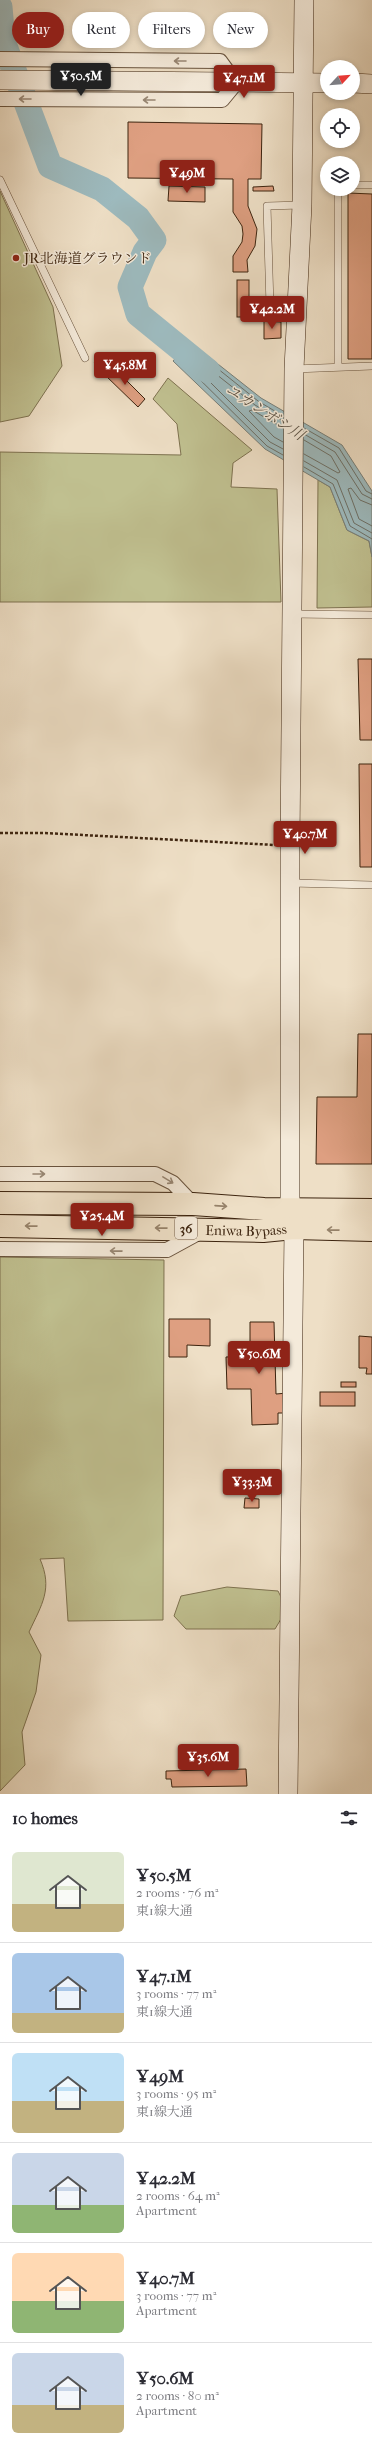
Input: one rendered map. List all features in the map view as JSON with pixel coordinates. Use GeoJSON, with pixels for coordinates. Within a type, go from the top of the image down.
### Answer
{"type":"FeatureCollection","features":[{"type":"Feature","properties":{"kind":"highway","name":"Eniwa Bypass"},"geometry":{"type":"LineString","coordinates":[[0,1203],[193,1204],[372,1230]]}},
{"type":"Feature","properties":{"kind":"highway","name":"Eniwa Bypass"},"geometry":{"type":"LineString","coordinates":[[0,1226],[263,1231],[292,1219],[372,1210]]}},
{"type":"Feature","properties":{"kind":"street"},"geometry":{"type":"LineString","coordinates":[[288,1794],[292,1219],[290,847],[294,369],[302,205],[304,0]]}},
{"type":"Feature","properties":{"kind":"street"},"geometry":{"type":"LineString","coordinates":[[0,59],[220,61],[236,84]]}},
{"type":"Feature","properties":{"kind":"street"},"geometry":{"type":"LineString","coordinates":[[0,80],[236,84],[320,83]]}},
{"type":"Feature","properties":{"kind":"street"},"geometry":{"type":"LineString","coordinates":[[360,83],[372,84]]}},
{"type":"Feature","properties":{"kind":"street"},"geometry":{"type":"LineString","coordinates":[[2,99],[222,100],[236,84]]}},
{"type":"Feature","properties":{"kind":"street"},"geometry":{"type":"LineString","coordinates":[[0,1174],[155,1174],[173,1183],[193,1204]]}},
{"type":"Feature","properties":{"kind":"street"},"geometry":{"type":"LineString","coordinates":[[0,1249],[167,1250],[205,1229]]}},
{"type":"Feature","properties":{"kind":"lane"},"geometry":{"type":"LineString","coordinates":[[0,180],[85,358]]}},
{"type":"Feature","properties":{"kind":"lane"},"geometry":{"type":"LineString","coordinates":[[360,185],[372,185]]}},
{"type":"Feature","properties":{"kind":"lane"},"geometry":{"type":"LineString","coordinates":[[338,196],[338,366]]}},
{"type":"Feature","properties":{"kind":"lane"},"geometry":{"type":"LineString","coordinates":[[270,306],[267,206],[302,205]]}},
{"type":"Feature","properties":{"kind":"lane"},"geometry":{"type":"LineString","coordinates":[[294,369],[338,366],[372,366]]}},
{"type":"Feature","properties":{"kind":"lane"},"geometry":{"type":"LineString","coordinates":[[293,614],[372,615]]}},
{"type":"Feature","properties":{"kind":"lane"},"geometry":{"type":"LineString","coordinates":[[290,884],[372,885]]}},
{"type":"Feature","properties":{"kind":"path"},"geometry":{"type":"LineString","coordinates":[[0,832],[248,842],[290,847]]}},
{"type":"Feature","properties":{"kind":"green space","name":"JR北海道グラウンド"},"geometry":{"type":"Polygon","coordinates":[[[0,191],[53,307],[62,366],[29,416],[0,422],[0,191]]]}},
{"type":"Feature","properties":{"kind":"green space"},"geometry":{"type":"Polygon","coordinates":[[[168,378],[252,450],[233,463],[231,487],[277,489],[281,602],[0,602],[0,452],[181,455],[177,424],[153,399],[168,378]]]}},
{"type":"Feature","properties":{"kind":"green space"},"geometry":{"type":"Polygon","coordinates":[[[318,480],[330,487],[347,530],[369,541],[372,557],[372,607],[317,608],[318,480]]]}},
{"type":"Feature","properties":{"kind":"green space"},"geometry":{"type":"Polygon","coordinates":[[[0,1257],[164,1260],[163,1620],[68,1621],[64,1558],[40,1559],[46,1579],[46,1588],[42,1605],[29,1632],[41,1655],[36,1692],[22,1732],[25,1765],[0,1791],[0,1257]]]}},
{"type":"Feature","properties":{"kind":"green space"},"geometry":{"type":"Polygon","coordinates":[[[227,1587],[278,1591],[287,1609],[275,1629],[186,1629],[174,1616],[181,1596],[227,1587]]]}},
{"type":"Feature","properties":{"kind":"water"},"geometry":{"type":"Polygon","coordinates":[[[190,342],[261,398],[342,445],[372,491],[372,557],[369,541],[347,530],[330,487],[265,449],[173,361],[190,342]]]}},
{"type":"Feature","properties":{"kind":"building"},"geometry":{"type":"Polygon","coordinates":[[[128,122],[262,124],[261,179],[248,179],[248,206],[257,229],[255,246],[247,260],[248,272],[233,272],[233,256],[242,242],[243,234],[242,226],[233,212],[233,179],[128,178],[128,122]]]}},
{"type":"Feature","properties":{"kind":"building"},"geometry":{"type":"Polygon","coordinates":[[[169,186],[205,187],[205,202],[168,201],[169,186]]]}},
{"type":"Feature","properties":{"kind":"building"},"geometry":{"type":"Polygon","coordinates":[[[273,186],[274,191],[253,191],[253,187],[273,186]]]}},
{"type":"Feature","properties":{"kind":"building"},"geometry":{"type":"Polygon","coordinates":[[[360,194],[372,194],[372,359],[348,359],[348,196],[360,196],[360,194]]]}},
{"type":"Feature","properties":{"kind":"building"},"geometry":{"type":"Polygon","coordinates":[[[237,280],[249,280],[249,317],[237,317],[237,280]]]}},
{"type":"Feature","properties":{"kind":"building"},"geometry":{"type":"Polygon","coordinates":[[[264,321],[281,322],[281,338],[264,339],[264,321]]]}},
{"type":"Feature","properties":{"kind":"building"},"geometry":{"type":"Polygon","coordinates":[[[101,355],[108,362],[101,369],[94,363],[101,355]]]}},
{"type":"Feature","properties":{"kind":"building"},"geometry":{"type":"Polygon","coordinates":[[[112,366],[145,399],[138,407],[104,374],[112,366]]]}},
{"type":"Feature","properties":{"kind":"building"},"geometry":{"type":"Polygon","coordinates":[[[358,659],[372,659],[372,740],[360,740],[358,659]]]}},
{"type":"Feature","properties":{"kind":"building"},"geometry":{"type":"Polygon","coordinates":[[[359,764],[372,764],[372,867],[360,867],[359,764]]]}},
{"type":"Feature","properties":{"kind":"building"},"geometry":{"type":"Polygon","coordinates":[[[358,1034],[372,1034],[372,1164],[316,1164],[317,1097],[357,1097],[358,1034]]]}},
{"type":"Feature","properties":{"kind":"building"},"geometry":{"type":"Polygon","coordinates":[[[169,1319],[210,1319],[210,1346],[187,1345],[187,1357],[169,1357],[169,1319]]]}},
{"type":"Feature","properties":{"kind":"building"},"geometry":{"type":"Polygon","coordinates":[[[250,1322],[274,1322],[276,1394],[288,1393],[288,1413],[278,1413],[278,1424],[252,1425],[251,1389],[227,1389],[226,1357],[250,1356],[250,1322]]]}},
{"type":"Feature","properties":{"kind":"building"},"geometry":{"type":"Polygon","coordinates":[[[359,1336],[372,1337],[372,1374],[366,1374],[367,1368],[359,1368],[359,1336]]]}},
{"type":"Feature","properties":{"kind":"building"},"geometry":{"type":"Polygon","coordinates":[[[341,1382],[356,1382],[356,1387],[341,1387],[341,1382]]]}},
{"type":"Feature","properties":{"kind":"building"},"geometry":{"type":"Polygon","coordinates":[[[320,1392],[355,1392],[355,1406],[320,1406],[320,1392]]]}},
{"type":"Feature","properties":{"kind":"building"},"geometry":{"type":"Polygon","coordinates":[[[245,1498],[259,1499],[259,1508],[244,1508],[245,1498]]]}},
{"type":"Feature","properties":{"kind":"building"},"geometry":{"type":"Polygon","coordinates":[[[246,1769],[247,1786],[172,1787],[171,1779],[166,1779],[166,1771],[246,1769]]]}},
{"type":"Feature","properties":{"kind":"waterway","name":"ユカンボシ川"},"geometry":{"type":"LineString","coordinates":[[0,7],[3,41],[50,166],[102,189],[138,218],[154,240],[145,252],[130,287],[138,314],[208,371]]}},
{"type":"Feature","properties":{"kind":"place","name":"JR北海道グラウンド"},"geometry":{"type":"Point","coordinates":[16,258]}}]}
